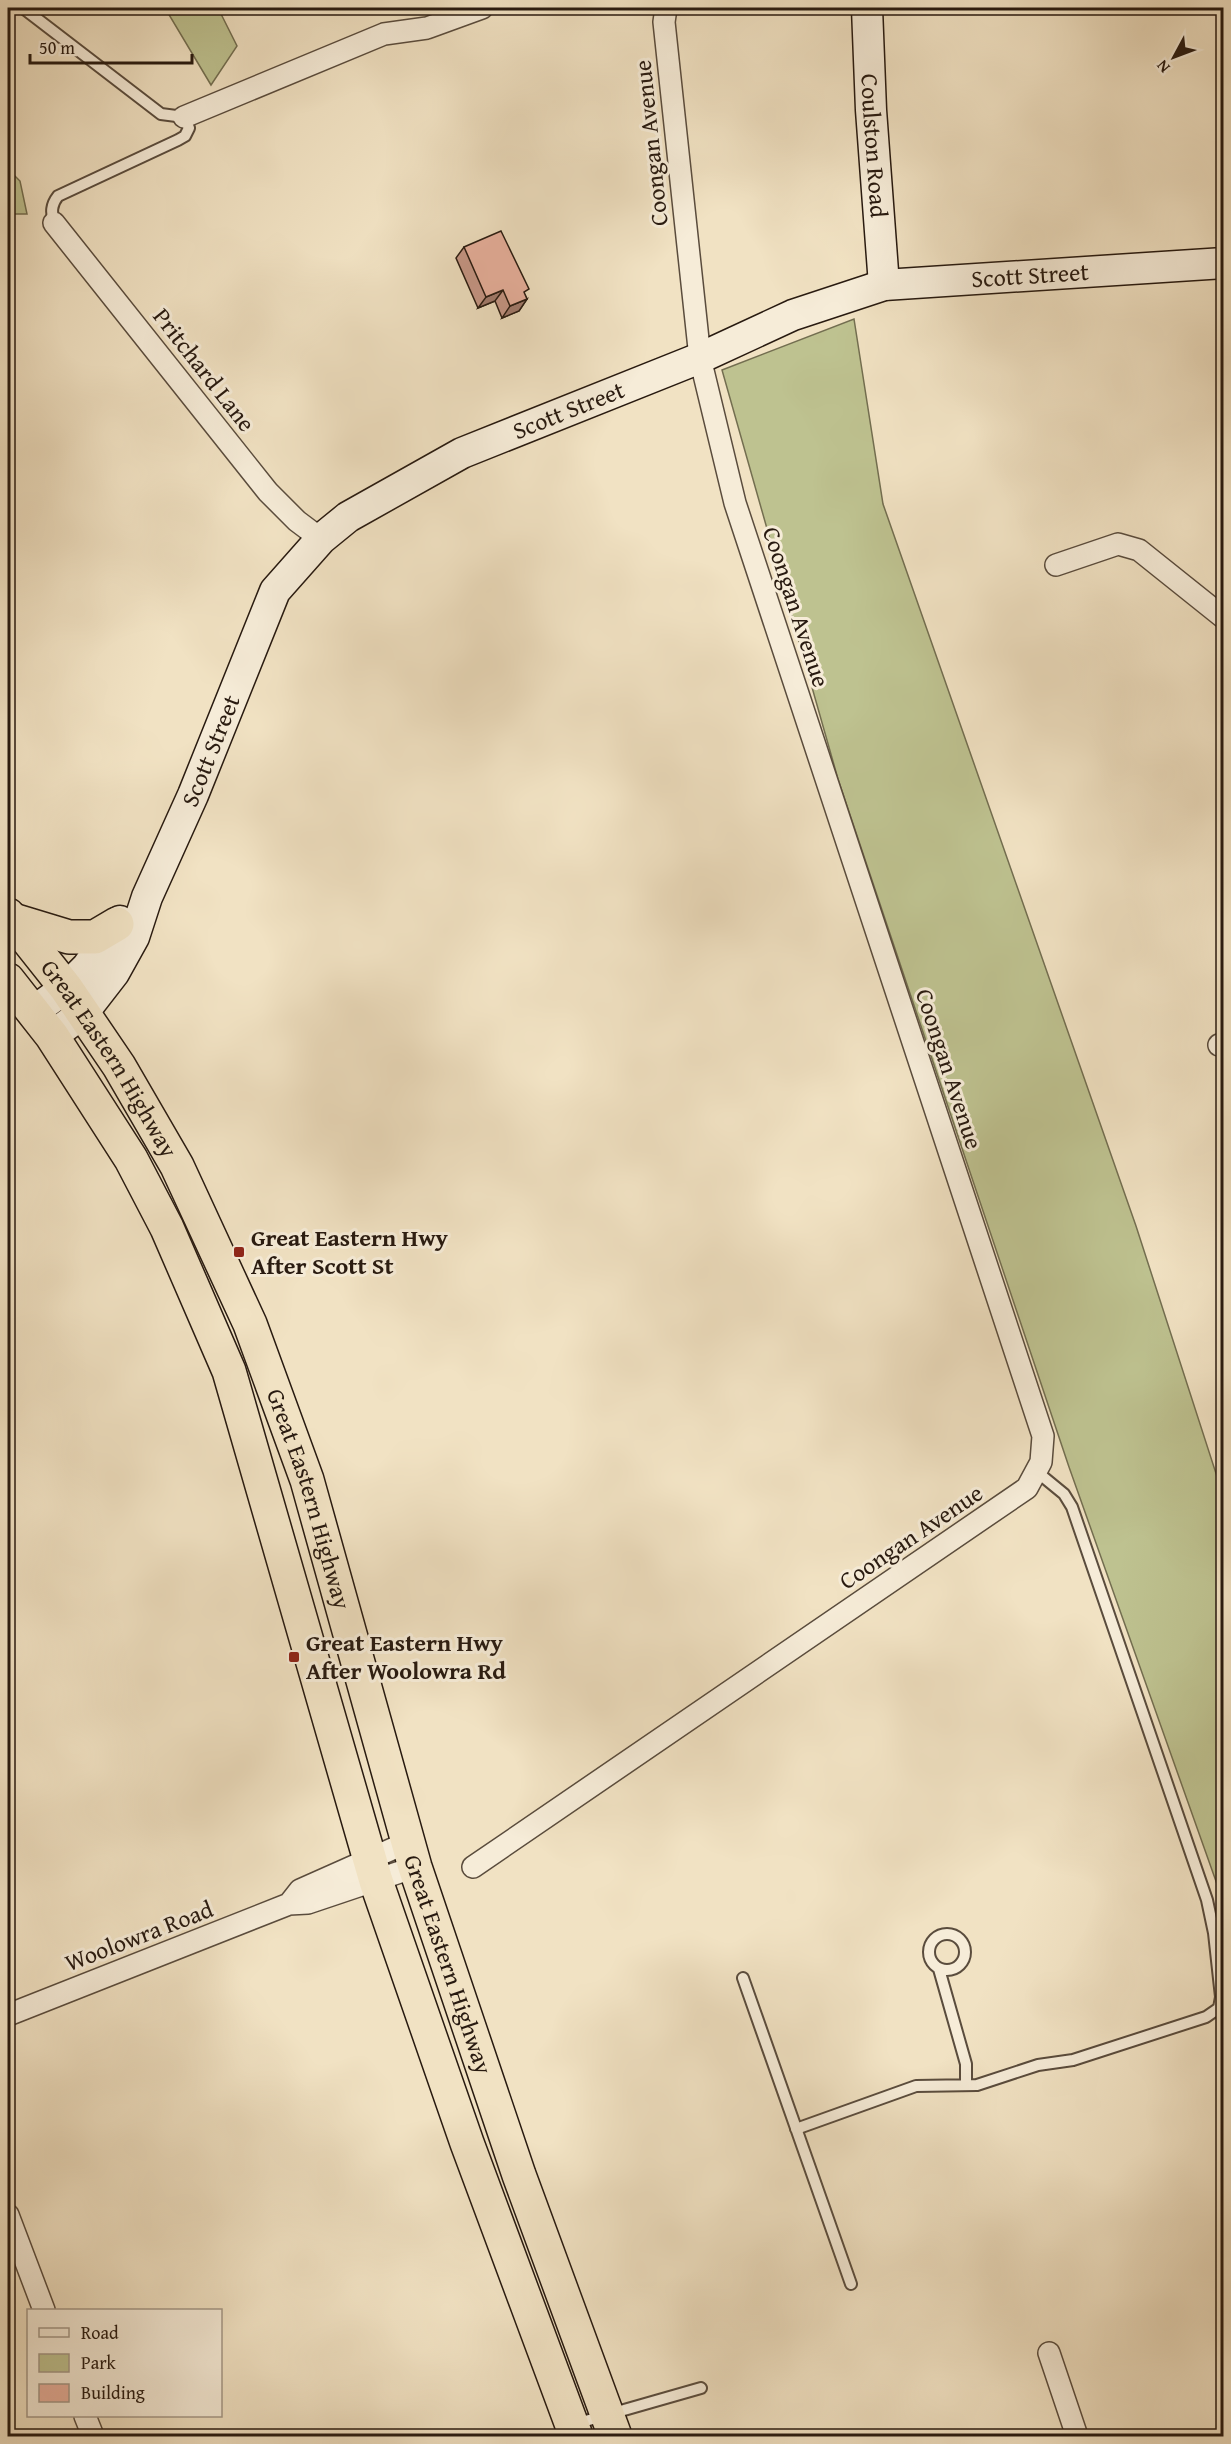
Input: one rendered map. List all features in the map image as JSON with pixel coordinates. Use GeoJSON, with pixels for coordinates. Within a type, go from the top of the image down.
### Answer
{"type":"FeatureCollection","features":[{"type":"Feature","properties":{"kind":"highway"},"geometry":{"type":"LineString","coordinates":[[10,918],[69,937],[95,937],[117,924]]}},
{"type":"Feature","properties":{"kind":"highway","name":"Great Eastern Highway"},"geometry":{"type":"LineString","coordinates":[[10,918],[74,1001],[119,1066],[177,1166],[250,1324],[307,1480],[411,1855],[519,2175],[611,2425]]}},
{"type":"Feature","properties":{"kind":"highway","name":"Great Eastern Highway"},"geometry":{"type":"LineString","coordinates":[[8,980],[43,1024],[131,1159],[167,1228],[229,1371],[373,1870],[467,2143],[574,2431]]}},
{"type":"Feature","properties":{"kind":"main road","name":"Coulston Road"},"geometry":{"type":"LineString","coordinates":[[867,8],[871,110],[884,285]]}},
{"type":"Feature","properties":{"kind":"main road","name":"Scott Street"},"geometry":{"type":"LineString","coordinates":[[43,1024],[114,973],[134,937],[147,897],[193,795],[275,591],[321,539],[348,517],[462,453],[699,358],[793,315],[884,285],[1224,263]]}},
{"type":"Feature","properties":{"kind":"main road","name":"Scott Street"},"geometry":{"type":"LineString","coordinates":[[74,1001],[87,967],[117,924],[147,897]]}},
{"type":"Feature","properties":{"kind":"street"},"geometry":{"type":"LineString","coordinates":[[184,117],[384,34],[427,27],[482,8]]}},
{"type":"Feature","properties":{"kind":"street","name":"Coongan Avenue"},"geometry":{"type":"LineString","coordinates":[[473,1867],[1027,1488],[1041,1462],[1043,1436],[735,503],[699,358],[664,22],[666,8]]}},
{"type":"Feature","properties":{"kind":"street","name":"Pritchard Lane"},"geometry":{"type":"LineString","coordinates":[[54,223],[268,492],[297,521],[321,539]]}},
{"type":"Feature","properties":{"kind":"street"},"geometry":{"type":"LineString","coordinates":[[1056,565],[1118,544],[1139,550],[1224,618]]}},
{"type":"Feature","properties":{"kind":"street","name":"Woolowra Road"},"geometry":{"type":"LineString","coordinates":[[8,2015],[289,1904],[308,1903],[373,1870],[411,1855]]}},
{"type":"Feature","properties":{"kind":"street"},"geometry":{"type":"LineString","coordinates":[[8,2214],[45,2309]]}},
{"type":"Feature","properties":{"kind":"street"},"geometry":{"type":"LineString","coordinates":[[1049,2353],[1077,2436]]}},
{"type":"Feature","properties":{"kind":"street"},"geometry":{"type":"LineString","coordinates":[[86,2417],[93,2436]]}},
{"type":"Feature","properties":{"kind":"lane"},"geometry":{"type":"LineString","coordinates":[[23,8],[160,114],[184,117],[189,128],[185,136],[178,140],[58,196],[53,202],[51,213],[54,223]]}},
{"type":"Feature","properties":{"kind":"lane"},"geometry":{"type":"LineString","coordinates":[[796,2130],[916,2086],[985,2083],[1038,2065],[1073,2060],[1206,2017],[1219,2008],[1221,1997],[1214,1933],[1207,1900],[1078,1522],[1064,1494],[1036,1471]]}},
{"type":"Feature","properties":{"kind":"lane"},"geometry":{"type":"LineString","coordinates":[[939,1969],[966,2064],[966,2085]]}},
{"type":"Feature","properties":{"kind":"lane"},"geometry":{"type":"LineString","coordinates":[[743,1978],[851,2284]]}},
{"type":"Feature","properties":{"kind":"lane"},"geometry":{"type":"LineString","coordinates":[[574,2431],[611,2425],[700,2388]]}},
{"type":"Feature","properties":{"kind":"green space"},"geometry":{"type":"Polygon","coordinates":[[[165,8],[218,8],[237,46],[211,85],[165,8]]]}},
{"type":"Feature","properties":{"kind":"green space"},"geometry":{"type":"Polygon","coordinates":[[[8,169],[20,181],[27,214],[8,214],[8,169]]]}},
{"type":"Feature","properties":{"kind":"green space"},"geometry":{"type":"Polygon","coordinates":[[[854,319],[883,504],[1136,1226],[1223,1495],[1223,1901],[1069,1467],[838,779],[722,370],[854,319]]]}},
{"type":"Feature","properties":{"kind":"building"},"geometry":{"type":"Polygon","coordinates":[[[501,231],[529,289],[524,292],[527,299],[510,306],[503,290],[486,297],[464,247],[501,231]]]}},
{"type":"Feature","properties":{"kind":"place","name":"Great Eastern Hwy After Scott St"},"geometry":{"type":"Point","coordinates":[239,1252]}},
{"type":"Feature","properties":{"kind":"place","name":"Great Eastern Hwy After Woolowra Rd"},"geometry":{"type":"Point","coordinates":[294,1657]}}]}
